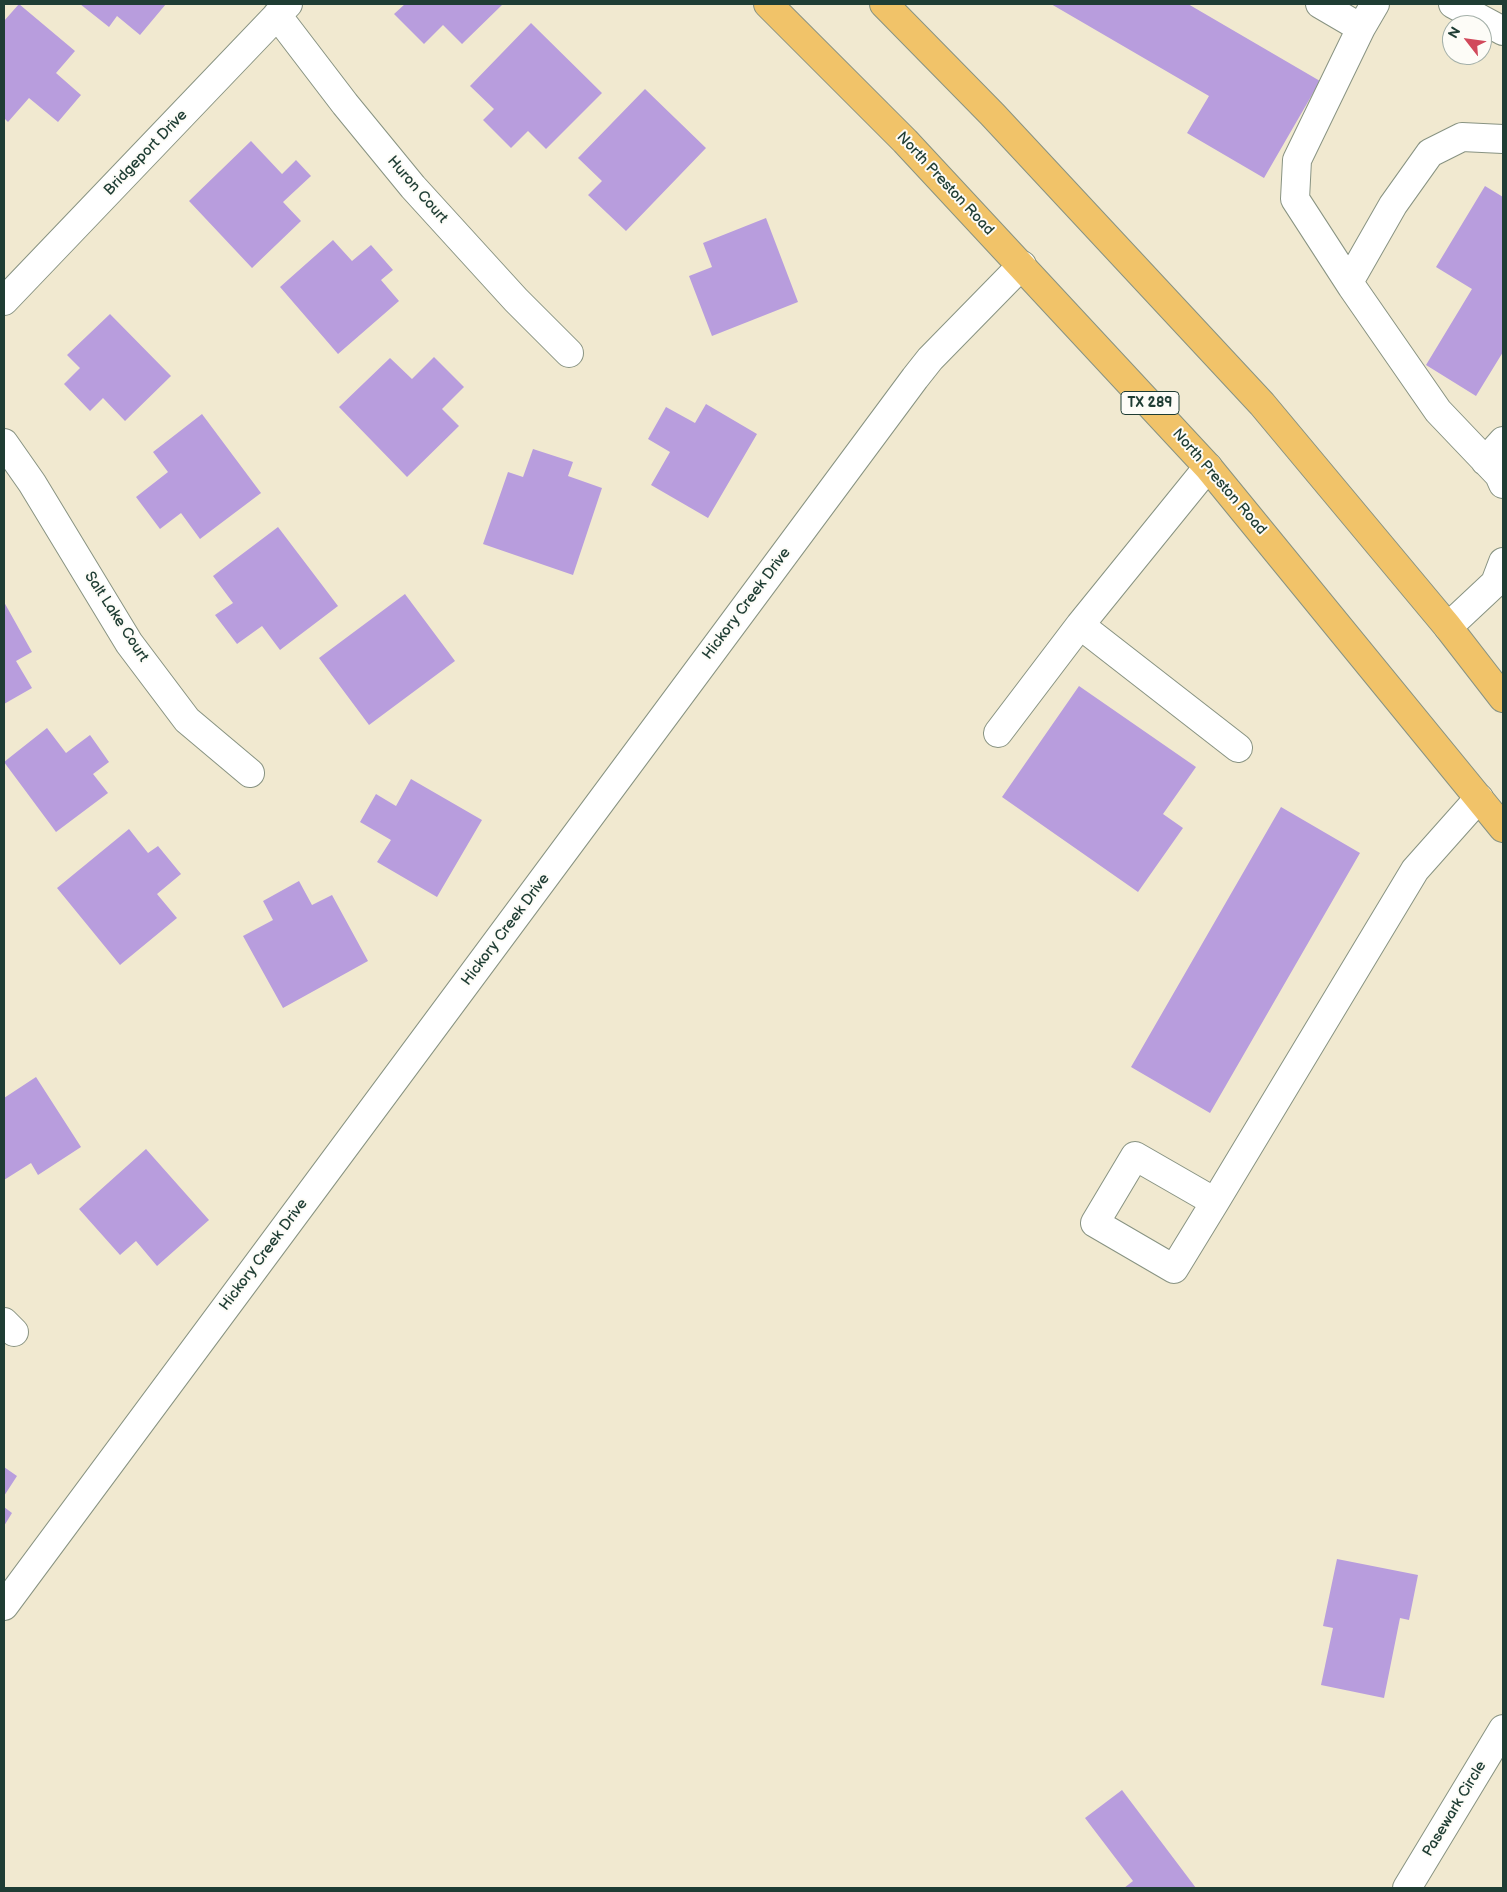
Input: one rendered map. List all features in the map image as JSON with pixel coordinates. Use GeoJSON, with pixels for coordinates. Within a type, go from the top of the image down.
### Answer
{"type":"FeatureCollection","features":[{"type":"Feature","properties":{"kind":"main road","name":"North Preston Road"},"geometry":{"type":"LineString","coordinates":[[768,4],[905,141],[1208,467],[1503,828]]}},
{"type":"Feature","properties":{"kind":"main road"},"geometry":{"type":"LineString","coordinates":[[884,4],[992,114],[1262,404],[1448,627],[1503,698]]}},
{"type":"Feature","properties":{"kind":"street"},"geometry":{"type":"LineString","coordinates":[[1320,4],[1361,28]]}},
{"type":"Feature","properties":{"kind":"street"},"geometry":{"type":"LineString","coordinates":[[1375,4],[1361,28],[1296,160],[1295,198],[1349,282],[1438,411],[1485,461],[1503,484]]}},
{"type":"Feature","properties":{"kind":"street"},"geometry":{"type":"LineString","coordinates":[[1452,4],[1503,31]]}},
{"type":"Feature","properties":{"kind":"street","name":"Bridgeport Drive"},"geometry":{"type":"LineString","coordinates":[[4,302],[283,10]]}},
{"type":"Feature","properties":{"kind":"street","name":"Huron Court"},"geometry":{"type":"LineString","coordinates":[[283,10],[345,104],[413,187],[516,300],[569,353]]}},
{"type":"Feature","properties":{"kind":"street"},"geometry":{"type":"LineString","coordinates":[[1349,282],[1393,205],[1430,153],[1462,137],[1503,139]]}},
{"type":"Feature","properties":{"kind":"street","name":"Hickory Creek Drive"},"geometry":{"type":"LineString","coordinates":[[4,1606],[915,378],[930,359],[1022,265]]}},
{"type":"Feature","properties":{"kind":"street"},"geometry":{"type":"LineString","coordinates":[[1485,461],[1503,441]]}},
{"type":"Feature","properties":{"kind":"street","name":"Salt Lake Court"},"geometry":{"type":"LineString","coordinates":[[4,442],[32,482],[129,643],[187,720],[250,773]]}},
{"type":"Feature","properties":{"kind":"street"},"geometry":{"type":"LineString","coordinates":[[998,733],[1080,625],[1208,467]]}},
{"type":"Feature","properties":{"kind":"street"},"geometry":{"type":"LineString","coordinates":[[1448,627],[1495,583],[1503,562]]}},
{"type":"Feature","properties":{"kind":"street"},"geometry":{"type":"LineString","coordinates":[[1080,625],[1238,748]]}},
{"type":"Feature","properties":{"kind":"street"},"geometry":{"type":"LineString","coordinates":[[1215,1202],[1415,870],[1479,798]]}},
{"type":"Feature","properties":{"kind":"street","name":"Pasewark Circle"},"geometry":{"type":"LineString","coordinates":[[1407,1888],[1503,1729]]}},
{"type":"Feature","properties":{"kind":"building"},"geometry":{"type":"Polygon","coordinates":[[[19,4],[75,51],[56,73],[81,95],[58,122],[29,98],[8,122],[4,118],[4,21],[19,4]]]}},
{"type":"Feature","properties":{"kind":"building"},"geometry":{"type":"Polygon","coordinates":[[[80,4],[166,4],[140,35],[117,16],[109,27],[80,4]]]}},
{"type":"Feature","properties":{"kind":"building"},"geometry":{"type":"Polygon","coordinates":[[[405,4],[503,4],[462,44],[443,25],[424,44],[394,14],[405,4]]]}},
{"type":"Feature","properties":{"kind":"building"},"geometry":{"type":"Polygon","coordinates":[[[1051,4],[1188,4],[1320,81],[1264,178],[1187,133],[1209,96],[1051,4]]]}},
{"type":"Feature","properties":{"kind":"building"},"geometry":{"type":"Polygon","coordinates":[[[531,23],[602,93],[546,149],[528,131],[511,148],[483,120],[494,109],[470,86],[531,23]]]}},
{"type":"Feature","properties":{"kind":"building"},"geometry":{"type":"Polygon","coordinates":[[[645,89],[706,148],[626,231],[588,195],[602,181],[578,158],[645,89]]]}},
{"type":"Feature","properties":{"kind":"building"},"geometry":{"type":"Polygon","coordinates":[[[251,141],[282,174],[296,160],[311,176],[283,202],[301,221],[252,268],[189,201],[251,141]]]}},
{"type":"Feature","properties":{"kind":"building"},"geometry":{"type":"Polygon","coordinates":[[[1485,186],[1503,197],[1503,352],[1476,396],[1426,365],[1472,289],[1436,267],[1485,186]]]}},
{"type":"Feature","properties":{"kind":"building"},"geometry":{"type":"Polygon","coordinates":[[[766,218],[798,302],[712,336],[689,276],[712,267],[703,243],[766,218]]]}},
{"type":"Feature","properties":{"kind":"building"},"geometry":{"type":"Polygon","coordinates":[[[333,240],[352,261],[371,245],[393,270],[381,280],[399,301],[338,354],[280,287],[333,240]]]}},
{"type":"Feature","properties":{"kind":"building"},"geometry":{"type":"Polygon","coordinates":[[[110,314],[171,376],[125,421],[103,398],[90,411],[64,384],[80,368],[67,355],[110,314]]]}},
{"type":"Feature","properties":{"kind":"building"},"geometry":{"type":"Polygon","coordinates":[[[434,357],[464,387],[442,409],[459,426],[407,477],[339,407],[390,358],[412,379],[434,357]]]}},
{"type":"Feature","properties":{"kind":"building"},"geometry":{"type":"Polygon","coordinates":[[[706,404],[757,434],[708,518],[651,485],[670,452],[648,439],[666,407],[695,423],[706,404]]]}},
{"type":"Feature","properties":{"kind":"building"},"geometry":{"type":"Polygon","coordinates":[[[202,414],[261,493],[200,539],[181,513],[160,529],[136,497],[168,472],[153,452],[202,414]]]}},
{"type":"Feature","properties":{"kind":"building"},"geometry":{"type":"Polygon","coordinates":[[[533,449],[573,462],[568,476],[602,488],[573,575],[483,544],[508,472],[523,477],[533,449]]]}},
{"type":"Feature","properties":{"kind":"building"},"geometry":{"type":"Polygon","coordinates":[[[278,527],[338,606],[280,650],[262,626],[237,644],[215,615],[233,603],[213,576],[278,527]]]}},
{"type":"Feature","properties":{"kind":"building"},"geometry":{"type":"Polygon","coordinates":[[[405,594],[455,661],[369,725],[319,658],[405,594]]]}},
{"type":"Feature","properties":{"kind":"building"},"geometry":{"type":"Polygon","coordinates":[[[4,602],[32,652],[16,661],[32,688],[4,704],[4,602]]]}},
{"type":"Feature","properties":{"kind":"building"},"geometry":{"type":"Polygon","coordinates":[[[1079,686],[1196,767],[1163,814],[1183,828],[1138,892],[1002,797],[1079,686]]]}},
{"type":"Feature","properties":{"kind":"building"},"geometry":{"type":"Polygon","coordinates":[[[47,728],[66,753],[90,735],[109,762],[93,774],[108,793],[56,832],[4,762],[47,728]]]}},
{"type":"Feature","properties":{"kind":"building"},"geometry":{"type":"Polygon","coordinates":[[[411,779],[482,820],[437,897],[377,862],[391,840],[360,822],[376,794],[396,806],[411,779]]]}},
{"type":"Feature","properties":{"kind":"building"},"geometry":{"type":"Polygon","coordinates":[[[1281,807],[1360,853],[1210,1113],[1131,1067],[1281,807]]]}},
{"type":"Feature","properties":{"kind":"building"},"geometry":{"type":"Polygon","coordinates":[[[129,829],[148,853],[158,846],[181,874],[157,894],[177,918],[120,965],[57,888],[129,829]]]}},
{"type":"Feature","properties":{"kind":"building"},"geometry":{"type":"Polygon","coordinates":[[[299,881],[312,905],[332,895],[368,961],[283,1008],[243,936],[273,920],[263,901],[299,881]]]}},
{"type":"Feature","properties":{"kind":"building"},"geometry":{"type":"Polygon","coordinates":[[[36,1077],[81,1147],[38,1175],[31,1163],[4,1180],[4,1098],[36,1077]]]}},
{"type":"Feature","properties":{"kind":"building"},"geometry":{"type":"Polygon","coordinates":[[[146,1149],[209,1220],[157,1266],[136,1241],[120,1255],[79,1209],[146,1149]]]}},
{"type":"Feature","properties":{"kind":"building"},"geometry":{"type":"Polygon","coordinates":[[[4,1467],[17,1476],[4,1496],[4,1467]]]}},
{"type":"Feature","properties":{"kind":"building"},"geometry":{"type":"Polygon","coordinates":[[[4,1507],[12,1513],[4,1526],[4,1507]]]}},
{"type":"Feature","properties":{"kind":"building"},"geometry":{"type":"Polygon","coordinates":[[[1337,1559],[1418,1575],[1409,1620],[1400,1618],[1384,1698],[1321,1685],[1333,1628],[1323,1626],[1337,1559]]]}},
{"type":"Feature","properties":{"kind":"building"},"geometry":{"type":"Polygon","coordinates":[[[1122,1790],[1196,1888],[1124,1888],[1133,1881],[1085,1818],[1122,1790]]]}}]}
